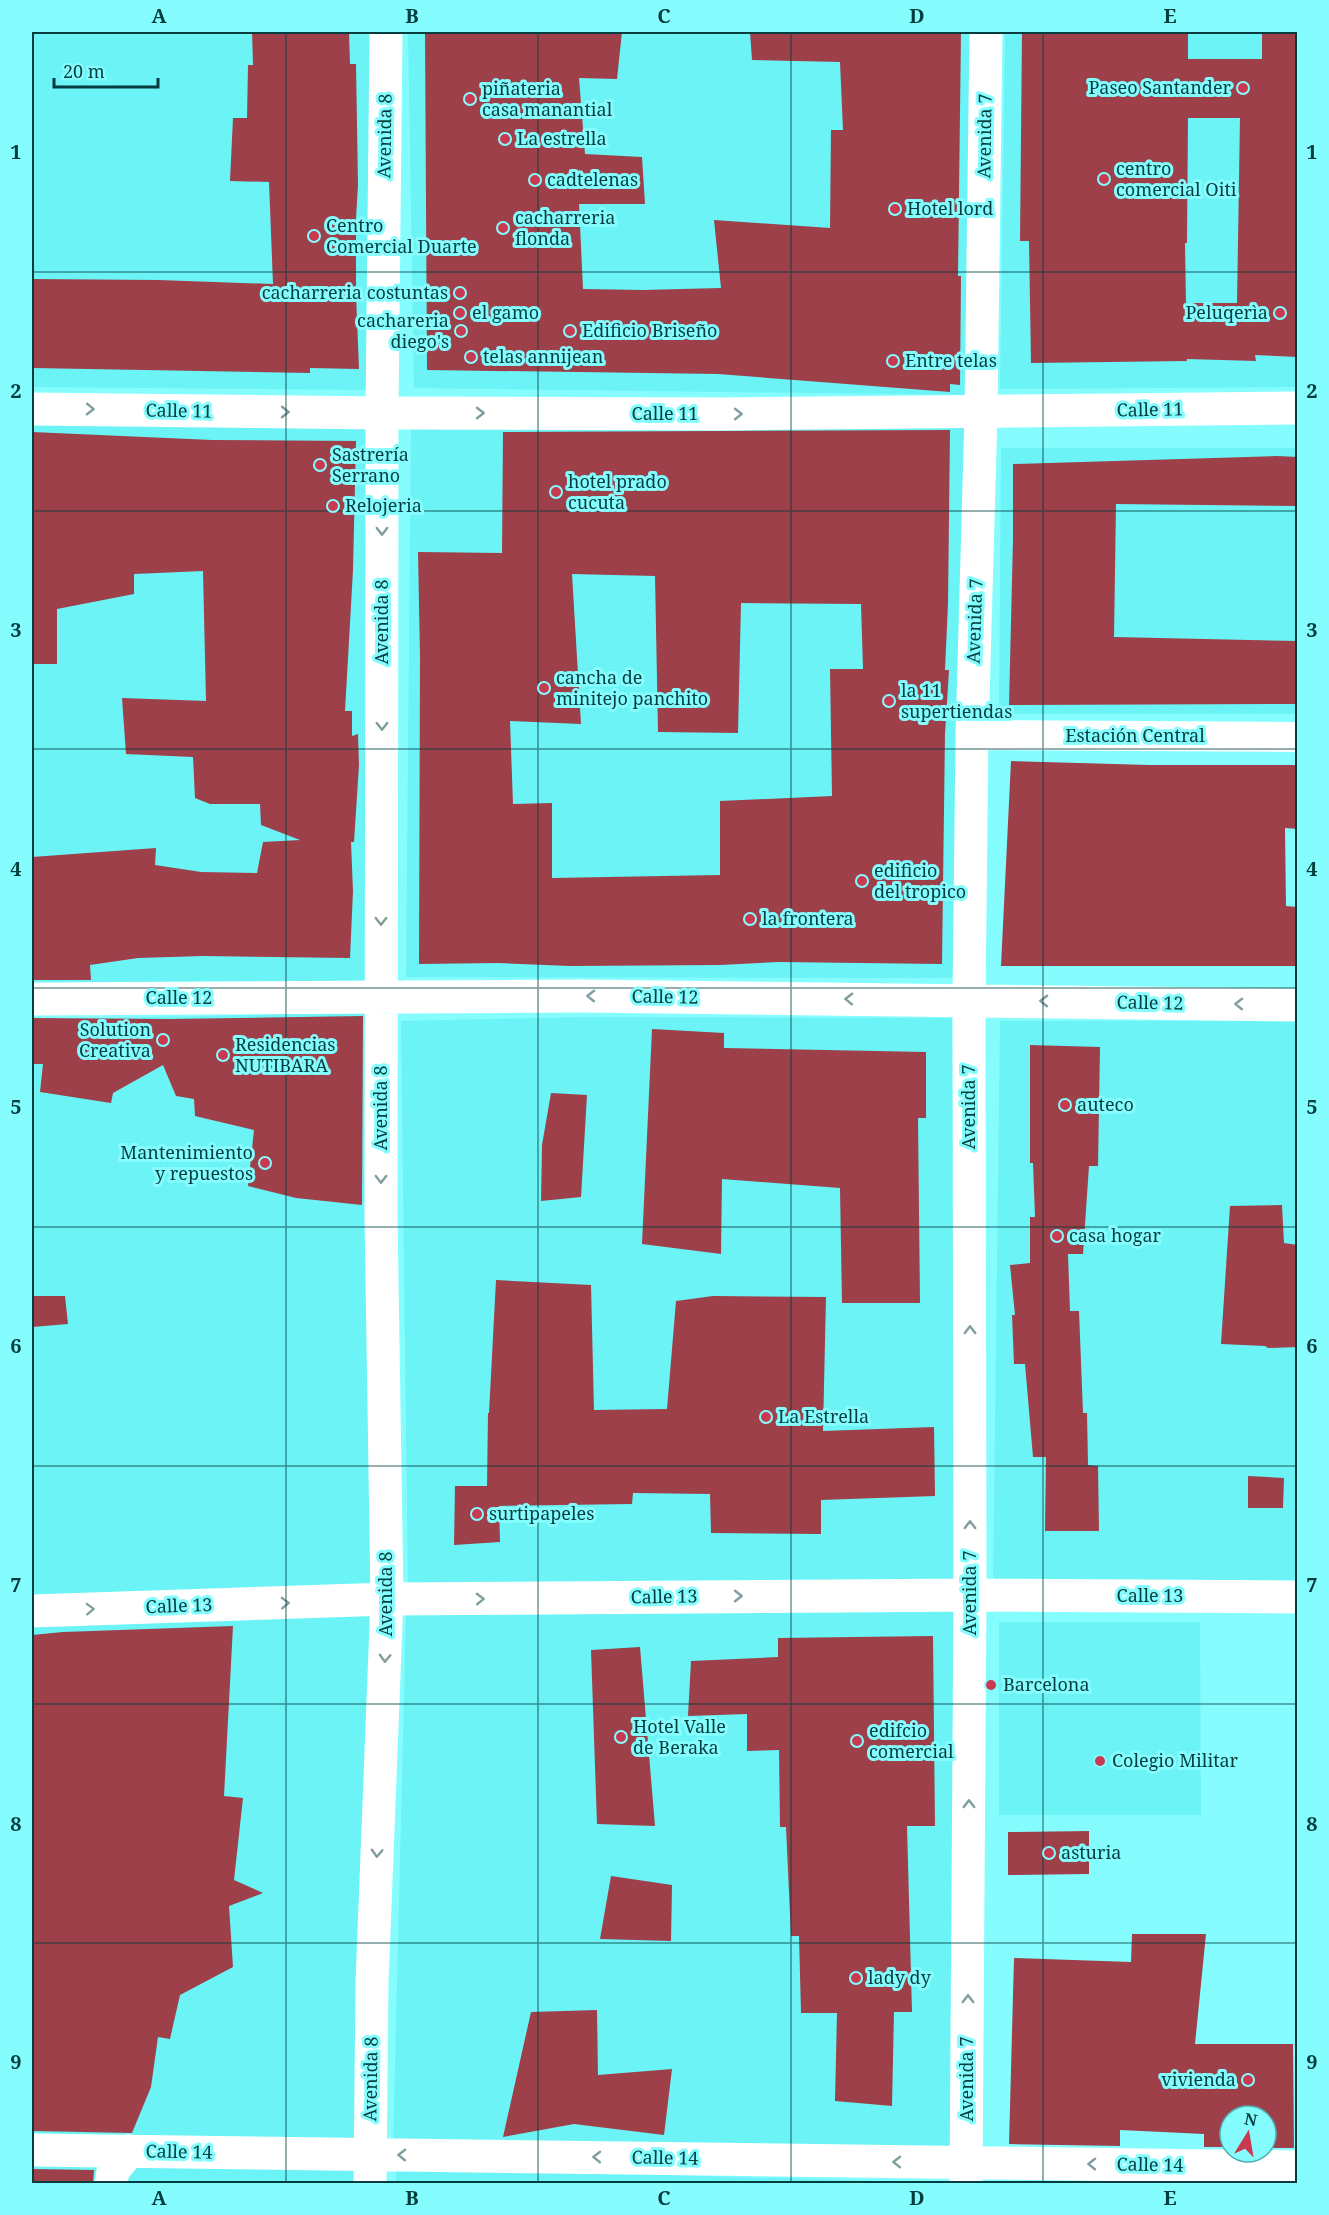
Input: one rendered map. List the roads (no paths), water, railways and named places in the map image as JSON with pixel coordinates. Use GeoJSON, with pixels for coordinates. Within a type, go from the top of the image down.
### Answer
{"type":"FeatureCollection","features":[{"type":"Feature","properties":{"kind":"street","name":"Avenida 8"},"geometry":{"type":"LineString","coordinates":[[370,2169],[372,1982],[387,1599],[381,1216],[382,413],[386,32]]}},
{"type":"Feature","properties":{"kind":"street","name":"Avenida 7"},"geometry":{"type":"LineString","coordinates":[[966,2173],[970,1595],[969,1000],[986,32]]}},
{"type":"Feature","properties":{"kind":"street","name":"Calle 11"},"geometry":{"type":"LineString","coordinates":[[32,409],[382,413],[981,413],[1298,408]]}},
{"type":"Feature","properties":{"kind":"street","name":"Estación Central"},"geometry":{"type":"LineString","coordinates":[[972,735],[1298,737]]}},
{"type":"Feature","properties":{"kind":"street","name":"Calle 12"},"geometry":{"type":"LineString","coordinates":[[32,999],[381,996],[1298,1005]]}},
{"type":"Feature","properties":{"kind":"street","name":"Calle 13"},"geometry":{"type":"LineString","coordinates":[[32,1611],[387,1599],[970,1595],[1298,1597]]}},
{"type":"Feature","properties":{"kind":"street","name":"Calle 14"},"geometry":{"type":"LineString","coordinates":[[32,2151],[129,2151],[370,2169],[966,2173],[1298,2167]]}},
{"type":"Feature","properties":{"kind":"street"},"geometry":{"type":"LineString","coordinates":[[111,2184],[113,2171],[129,2151]]}},
{"type":"Feature","properties":{"kind":"place","name":"Paseo Santander"},"geometry":{"type":"Point","coordinates":[1243,88]}},
{"type":"Feature","properties":{"kind":"place","name":"piñateria casa manantial"},"geometry":{"type":"Point","coordinates":[470,99]}},
{"type":"Feature","properties":{"kind":"place","name":"La estrella"},"geometry":{"type":"Point","coordinates":[505,139]}},
{"type":"Feature","properties":{"kind":"place","name":"centro comercial Oiti"},"geometry":{"type":"Point","coordinates":[1104,179]}},
{"type":"Feature","properties":{"kind":"place","name":"cadtelenas"},"geometry":{"type":"Point","coordinates":[535,180]}},
{"type":"Feature","properties":{"kind":"place","name":"Hotel lord"},"geometry":{"type":"Point","coordinates":[895,209]}},
{"type":"Feature","properties":{"kind":"place","name":"cacharreria flonda"},"geometry":{"type":"Point","coordinates":[503,228]}},
{"type":"Feature","properties":{"kind":"place","name":"Centro Comercial Duarte"},"geometry":{"type":"Point","coordinates":[314,236]}},
{"type":"Feature","properties":{"kind":"place","name":"cacharreria costuntas"},"geometry":{"type":"Point","coordinates":[460,293]}},
{"type":"Feature","properties":{"kind":"place","name":"el gamo"},"geometry":{"type":"Point","coordinates":[460,313]}},
{"type":"Feature","properties":{"kind":"place","name":"Peluqerìa"},"geometry":{"type":"Point","coordinates":[1280,313]}},
{"type":"Feature","properties":{"kind":"place","name":"cachareria diego's"},"geometry":{"type":"Point","coordinates":[461,331]}},
{"type":"Feature","properties":{"kind":"place","name":"Edificio Briseño"},"geometry":{"type":"Point","coordinates":[570,331]}},
{"type":"Feature","properties":{"kind":"place","name":"telas annijean"},"geometry":{"type":"Point","coordinates":[471,357]}},
{"type":"Feature","properties":{"kind":"place","name":"Entre telas"},"geometry":{"type":"Point","coordinates":[893,361]}},
{"type":"Feature","properties":{"kind":"place","name":"Sastrería Serrano"},"geometry":{"type":"Point","coordinates":[320,465]}},
{"type":"Feature","properties":{"kind":"place","name":"hotel prado cucuta"},"geometry":{"type":"Point","coordinates":[556,492]}},
{"type":"Feature","properties":{"kind":"place","name":"Relojeria"},"geometry":{"type":"Point","coordinates":[333,506]}},
{"type":"Feature","properties":{"kind":"place","name":"cancha de minitejo panchito"},"geometry":{"type":"Point","coordinates":[544,688]}},
{"type":"Feature","properties":{"kind":"place","name":"la 11 supertiendas"},"geometry":{"type":"Point","coordinates":[889,701]}},
{"type":"Feature","properties":{"kind":"place","name":"edificio del tropico"},"geometry":{"type":"Point","coordinates":[862,881]}},
{"type":"Feature","properties":{"kind":"place","name":"la frontera"},"geometry":{"type":"Point","coordinates":[750,919]}},
{"type":"Feature","properties":{"kind":"place","name":"Solution Creativa"},"geometry":{"type":"Point","coordinates":[163,1040]}},
{"type":"Feature","properties":{"kind":"place","name":"Residencias NUTIBARA"},"geometry":{"type":"Point","coordinates":[223,1055]}},
{"type":"Feature","properties":{"kind":"place","name":"auteco"},"geometry":{"type":"Point","coordinates":[1065,1105]}},
{"type":"Feature","properties":{"kind":"place","name":"Mantenimiento y repuestos"},"geometry":{"type":"Point","coordinates":[265,1163]}},
{"type":"Feature","properties":{"kind":"place","name":"casa hogar"},"geometry":{"type":"Point","coordinates":[1057,1236]}},
{"type":"Feature","properties":{"kind":"place","name":"La Estrella"},"geometry":{"type":"Point","coordinates":[766,1417]}},
{"type":"Feature","properties":{"kind":"place","name":"surtipapeles"},"geometry":{"type":"Point","coordinates":[477,1514]}},
{"type":"Feature","properties":{"kind":"place","name":"Barcelona"},"geometry":{"type":"Point","coordinates":[991,1685]}},
{"type":"Feature","properties":{"kind":"place","name":"Hotel Valle de Beraka"},"geometry":{"type":"Point","coordinates":[621,1737]}},
{"type":"Feature","properties":{"kind":"place","name":"edifcio comercial"},"geometry":{"type":"Point","coordinates":[857,1741]}},
{"type":"Feature","properties":{"kind":"place","name":"Colegio Militar"},"geometry":{"type":"Point","coordinates":[1100,1761]}},
{"type":"Feature","properties":{"kind":"place","name":"asturia"},"geometry":{"type":"Point","coordinates":[1049,1853]}},
{"type":"Feature","properties":{"kind":"place","name":"lady dy"},"geometry":{"type":"Point","coordinates":[856,1978]}},
{"type":"Feature","properties":{"kind":"place","name":"vivienda"},"geometry":{"type":"Point","coordinates":[1248,2080]}}]}
